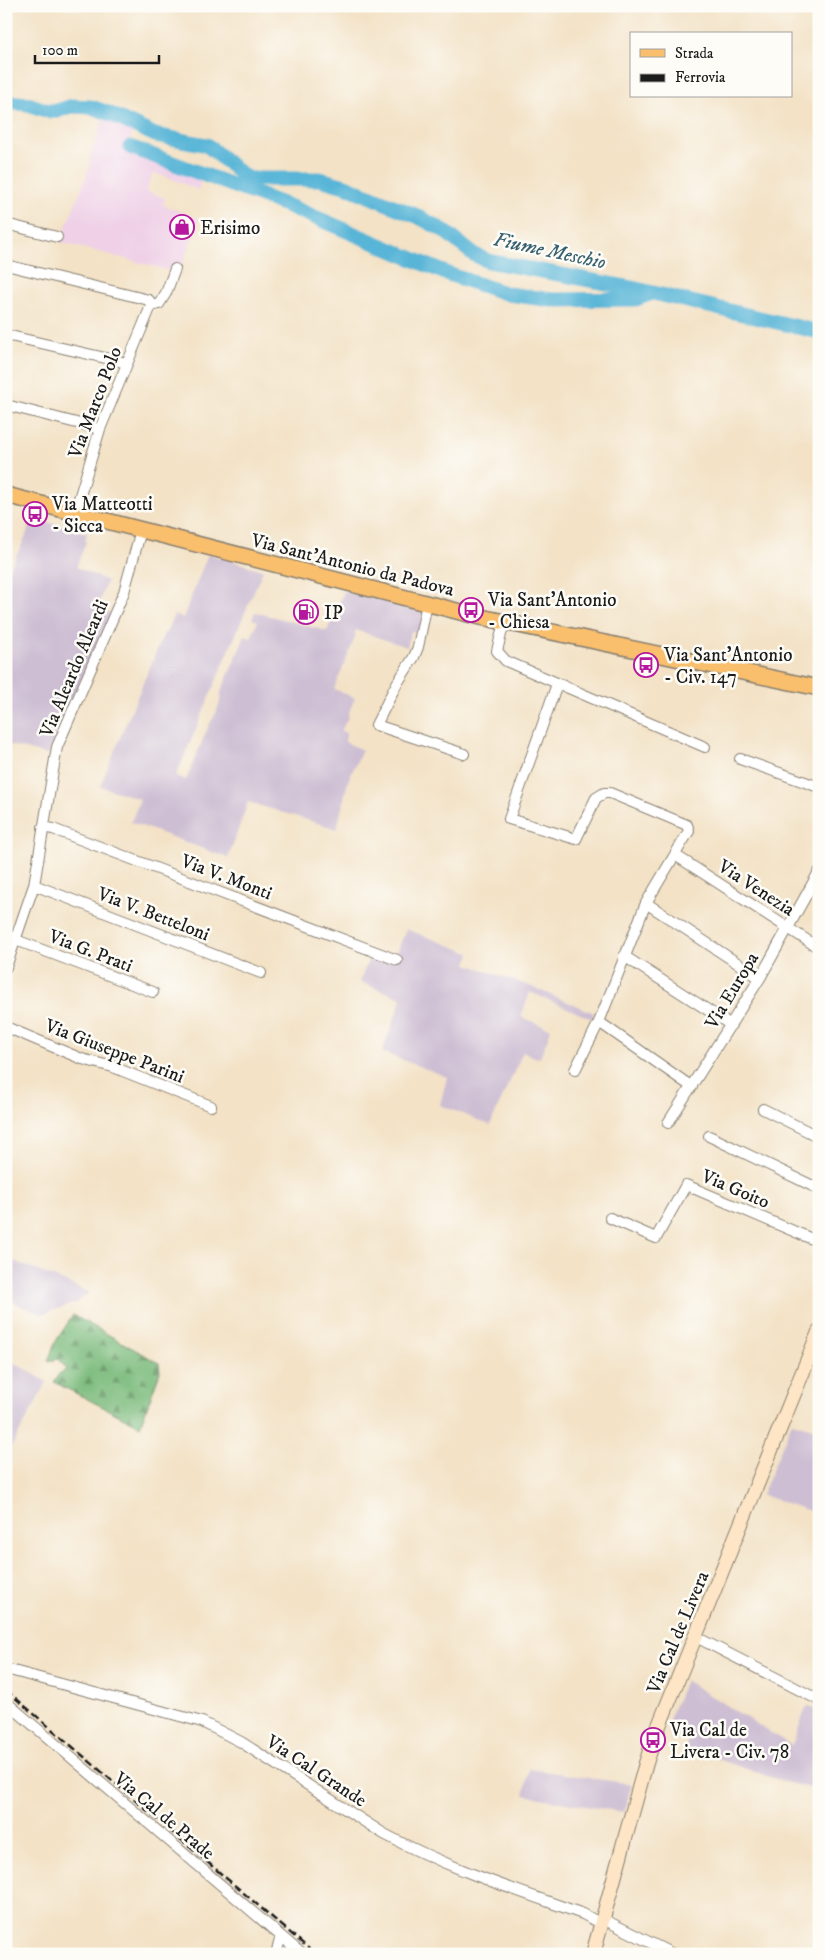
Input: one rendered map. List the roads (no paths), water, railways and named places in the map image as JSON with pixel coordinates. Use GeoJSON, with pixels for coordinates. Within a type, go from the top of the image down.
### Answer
{"type":"FeatureCollection","features":[{"type":"Feature","properties":{"kind":"main road","name":"Via Sant'Antonio da Padova"},"geometry":{"type":"LineString","coordinates":[[6,495],[504,622],[819,688]]}},
{"type":"Feature","properties":{"kind":"street"},"geometry":{"type":"LineString","coordinates":[[6,224],[57,237]]}},
{"type":"Feature","properties":{"kind":"street"},"geometry":{"type":"LineString","coordinates":[[6,265],[150,303]]}},
{"type":"Feature","properties":{"kind":"street","name":"Via Marco Polo"},"geometry":{"type":"LineString","coordinates":[[75,512],[100,430],[150,303],[159,304],[166,293],[175,269]]}},
{"type":"Feature","properties":{"kind":"street"},"geometry":{"type":"LineString","coordinates":[[6,335],[127,363]]}},
{"type":"Feature","properties":{"kind":"street"},"geometry":{"type":"LineString","coordinates":[[6,405],[100,430]]}},
{"type":"Feature","properties":{"kind":"street","name":"Via Aleardo Aleardi"},"geometry":{"type":"LineString","coordinates":[[6,967],[34,885],[59,741],[124,592],[142,530]]}},
{"type":"Feature","properties":{"kind":"street"},"geometry":{"type":"LineString","coordinates":[[427,603],[414,657],[396,685],[376,725],[464,754]]}},
{"type":"Feature","properties":{"kind":"street"},"geometry":{"type":"LineString","coordinates":[[504,622],[497,648],[502,658],[557,684],[705,747]]}},
{"type":"Feature","properties":{"kind":"street"},"geometry":{"type":"LineString","coordinates":[[557,684],[509,819],[576,839],[596,798],[604,793],[610,793],[686,825],[689,831],[646,903],[599,1022],[575,1070]]}},
{"type":"Feature","properties":{"kind":"street"},"geometry":{"type":"LineString","coordinates":[[740,759],[819,787]]}},
{"type":"Feature","properties":{"kind":"street","name":"Via V. Monti"},"geometry":{"type":"LineString","coordinates":[[44,827],[54,829],[397,960]]}},
{"type":"Feature","properties":{"kind":"street","name":"Via Venezia"},"geometry":{"type":"LineString","coordinates":[[676,855],[819,948]]}},
{"type":"Feature","properties":{"kind":"street","name":"Via Europa"},"geometry":{"type":"LineString","coordinates":[[668,1123],[760,978],[819,872]]}},
{"type":"Feature","properties":{"kind":"street","name":"Via V. Betteloni"},"geometry":{"type":"LineString","coordinates":[[34,885],[261,973]]}},
{"type":"Feature","properties":{"kind":"street"},"geometry":{"type":"LineString","coordinates":[[646,903],[760,978]]}},
{"type":"Feature","properties":{"kind":"street","name":"Via G. Prati"},"geometry":{"type":"LineString","coordinates":[[16,940],[153,992]]}},
{"type":"Feature","properties":{"kind":"street"},"geometry":{"type":"LineString","coordinates":[[624,956],[731,1025]]}},
{"type":"Feature","properties":{"kind":"street"},"geometry":{"type":"LineString","coordinates":[[599,1022],[692,1087]]}},
{"type":"Feature","properties":{"kind":"street","name":"Via Giuseppe Parini"},"geometry":{"type":"LineString","coordinates":[[6,1027],[82,1059],[113,1067],[211,1106]]}},
{"type":"Feature","properties":{"kind":"street"},"geometry":{"type":"LineString","coordinates":[[763,1108],[819,1137]]}},
{"type":"Feature","properties":{"kind":"street"},"geometry":{"type":"LineString","coordinates":[[709,1136],[819,1189]]}},
{"type":"Feature","properties":{"kind":"street","name":"Via Goito"},"geometry":{"type":"LineString","coordinates":[[610,1218],[656,1238],[686,1185],[819,1242]]}},
{"type":"Feature","properties":{"kind":"street","name":"Via Cal de Livera"},"geometry":{"type":"LineString","coordinates":[[593,1954],[646,1763],[667,1705],[819,1332]]}},
{"type":"Feature","properties":{"kind":"street"},"geometry":{"type":"LineString","coordinates":[[696,1637],[819,1700]]}},
{"type":"Feature","properties":{"kind":"street","name":"Via Cal Grande"},"geometry":{"type":"LineString","coordinates":[[6,1669],[202,1722],[241,1742],[384,1834],[409,1847],[456,1869],[582,1914],[596,1921],[606,1921],[673,1954]]}},
{"type":"Feature","properties":{"kind":"street","name":"Via Cal de Prade"},"geometry":{"type":"LineString","coordinates":[[6,1702],[302,1954]]}},
{"type":"Feature","properties":{"kind":"street"},"geometry":{"type":"LineString","coordinates":[[276,1954],[281,1936]]}},
{"type":"Feature","properties":{"kind":"waterway","name":"Fiume Meschio"},"geometry":{"type":"LineString","coordinates":[[6,102],[28,104],[48,111],[57,111],[72,106],[91,107],[155,135],[207,145],[246,178],[320,179],[345,186],[417,216],[443,230],[473,254],[488,261],[632,288],[819,332]]}},
{"type":"Feature","properties":{"kind":"waterway"},"geometry":{"type":"LineString","coordinates":[[130,147],[291,207],[448,274],[508,294],[552,300],[636,299],[652,293]]}},
{"type":"Feature","properties":{"kind":"railway"},"geometry":{"type":"LineString","coordinates":[[6,1690],[315,1954]]}},
{"type":"Feature","properties":{"kind":"place","name":"Erisimo"},"geometry":{"type":"Point","coordinates":[182,227]}},
{"type":"Feature","properties":{"kind":"place","name":"Via Matteotti - Sicca"},"geometry":{"type":"Point","coordinates":[35,514]}},
{"type":"Feature","properties":{"kind":"place","name":"Via Sant'Antonio - Chiesa"},"geometry":{"type":"Point","coordinates":[471,610]}},
{"type":"Feature","properties":{"kind":"place","name":"IP"},"geometry":{"type":"Point","coordinates":[306,612]}},
{"type":"Feature","properties":{"kind":"place","name":"Via Sant'Antonio - Civ. 147"},"geometry":{"type":"Point","coordinates":[646,665]}},
{"type":"Feature","properties":{"kind":"place","name":"Via Cal de Livera - Civ. 78"},"geometry":{"type":"Point","coordinates":[653,1740]}}]}
